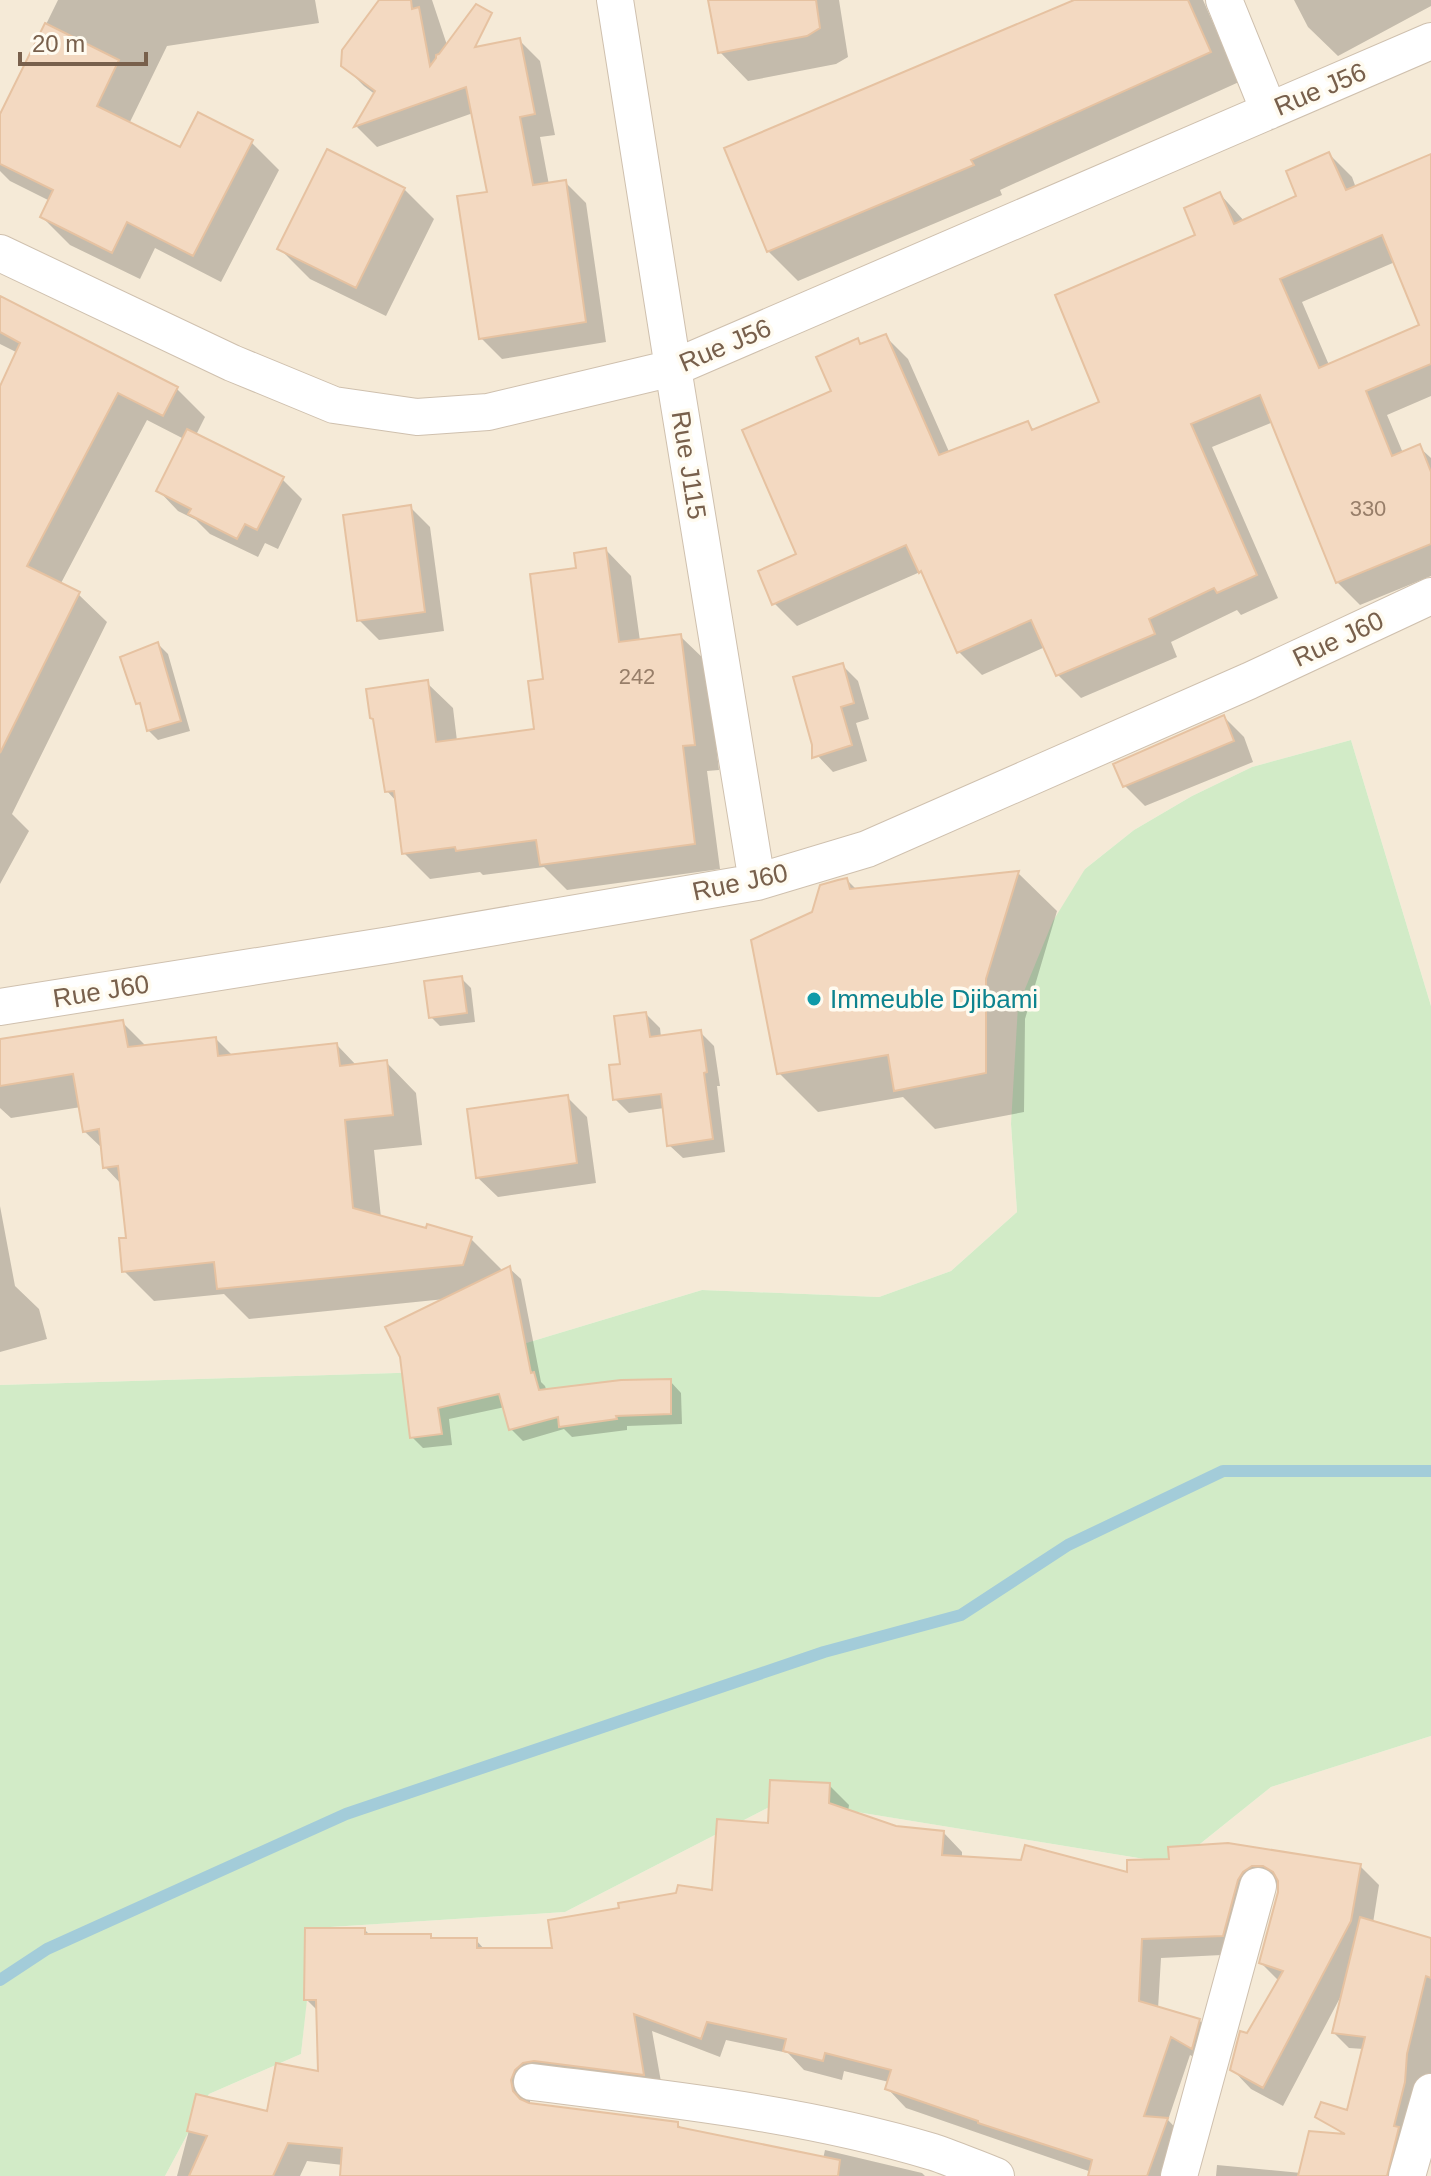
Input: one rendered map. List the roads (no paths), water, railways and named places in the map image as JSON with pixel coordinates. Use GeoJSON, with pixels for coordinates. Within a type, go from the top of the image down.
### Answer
{"type":"FeatureCollection","features":[{"type":"Feature","properties":{"kind":"street","name":"Rue J115"},"geometry":{"type":"LineString","coordinates":[[615,0],[757,882]]}},
{"type":"Feature","properties":{"kind":"street"},"geometry":{"type":"LineString","coordinates":[[1224,0],[1269,111]]}},
{"type":"Feature","properties":{"kind":"street","name":"Rue J56"},"geometry":{"type":"LineString","coordinates":[[0,253],[232,363],[334,405],[417,417],[488,412],[673,368],[1431,41]]}},
{"type":"Feature","properties":{"kind":"street","name":"Rue J60"},"geometry":{"type":"LineString","coordinates":[[0,1007],[757,882],[867,849],[1249,681],[1431,596]]}},
{"type":"Feature","properties":{"kind":"street"},"geometry":{"type":"LineString","coordinates":[[1179,2176],[1258,1886]]}},
{"type":"Feature","properties":{"kind":"street"},"geometry":{"type":"LineString","coordinates":[[532,2082],[708,2104],[841,2128],[932,2164],[996,2176]]}},
{"type":"Feature","properties":{"kind":"street"},"geometry":{"type":"LineString","coordinates":[[1407,2176],[1431,2092]]}},
{"type":"Feature","properties":{"kind":"waterway"},"geometry":{"type":"LineString","coordinates":[[0,1980],[47,1949],[346,1814],[824,1652],[961,1615],[1068,1545],[1223,1471],[1431,1471]]}},
{"type":"Feature","properties":{"kind":"place","name":"Immeuble Djibami"},"geometry":{"type":"Point","coordinates":[814,999]}}]}
